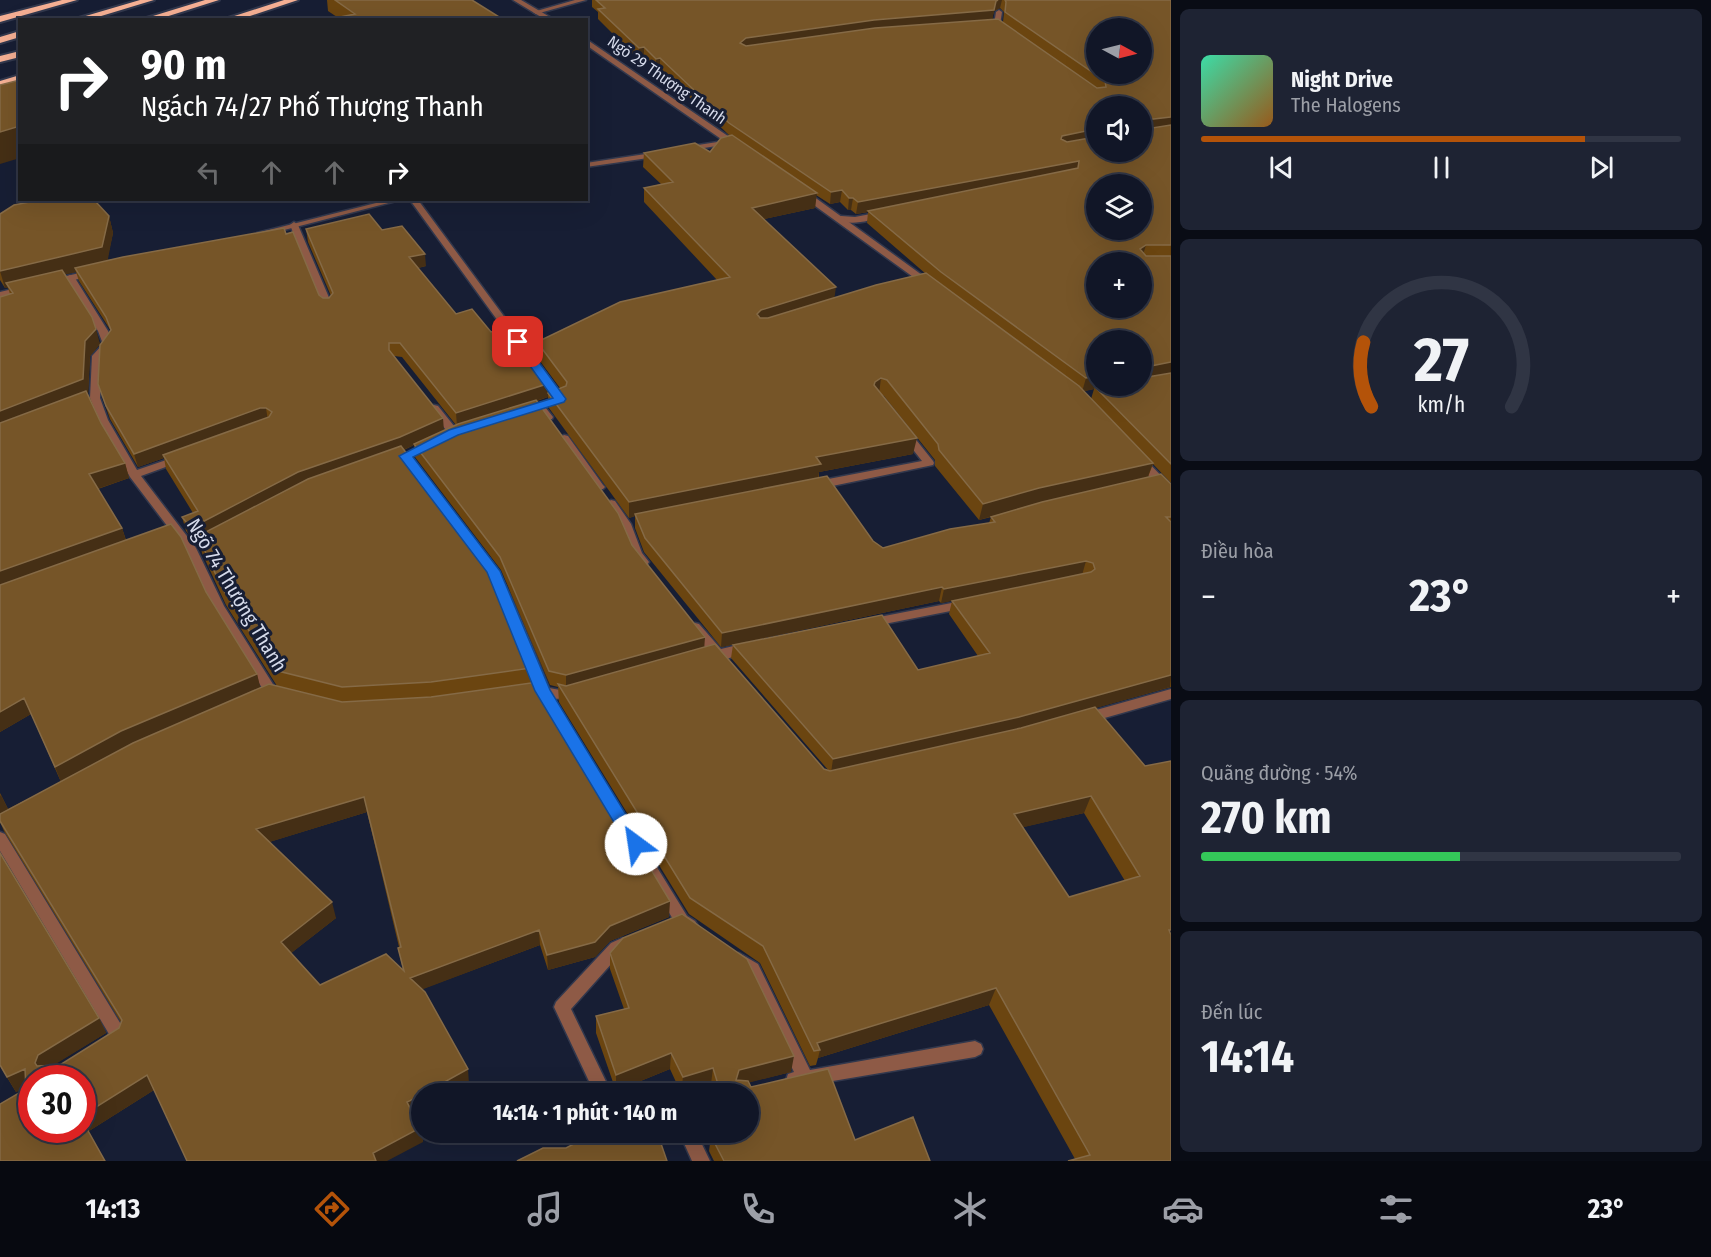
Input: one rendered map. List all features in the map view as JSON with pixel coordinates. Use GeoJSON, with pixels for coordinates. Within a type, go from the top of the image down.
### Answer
{"type":"FeatureCollection","features":[{"type":"Feature","properties":{"kind":"highway"},"geometry":{"type":"LineString","coordinates":[[0,19],[73,0]]}},
{"type":"Feature","properties":{"kind":"highway"},"geometry":{"type":"LineString","coordinates":[[83,18],[150,0]]}},
{"type":"Feature","properties":{"kind":"highway"},"geometry":{"type":"LineString","coordinates":[[151,18],[215,0]]}},
{"type":"Feature","properties":{"kind":"highway"},"geometry":{"type":"LineString","coordinates":[[233,18],[294,0]]}},
{"type":"Feature","properties":{"kind":"highway"},"geometry":{"type":"LineString","coordinates":[[0,40],[18,35]]}},
{"type":"Feature","properties":{"kind":"highway"},"geometry":{"type":"LineString","coordinates":[[0,59],[18,54]]}},
{"type":"Feature","properties":{"kind":"highway"},"geometry":{"type":"LineString","coordinates":[[0,84],[18,79]]}},
{"type":"Feature","properties":{"kind":"street"},"geometry":{"type":"LineString","coordinates":[[516,0],[548,18]]}},
{"type":"Feature","properties":{"kind":"street"},"geometry":{"type":"LineString","coordinates":[[537,12],[583,0]]}},
{"type":"Feature","properties":{"kind":"street"},"geometry":{"type":"LineString","coordinates":[[997,25],[999,12]]}},
{"type":"Feature","properties":{"kind":"street"},"geometry":{"type":"LineString","coordinates":[[986,26],[997,25],[1006,32]]}},
{"type":"Feature","properties":{"kind":"street","name":"Ngõ 29 Thượng Thanh"},"geometry":{"type":"LineString","coordinates":[[588,42],[750,155]]}},
{"type":"Feature","properties":{"kind":"street"},"geometry":{"type":"LineString","coordinates":[[676,151],[731,142]]}},
{"type":"Feature","properties":{"kind":"street"},"geometry":{"type":"LineString","coordinates":[[588,165],[664,153]]}},
{"type":"Feature","properties":{"kind":"street"},"geometry":{"type":"LineString","coordinates":[[795,187],[940,294]]}},
{"type":"Feature","properties":{"kind":"street"},"geometry":{"type":"LineString","coordinates":[[249,236],[392,201]]}},
{"type":"Feature","properties":{"kind":"street"},"geometry":{"type":"LineString","coordinates":[[415,201],[560,399],[534,408],[631,523],[637,554],[651,572]]}},
{"type":"Feature","properties":{"kind":"street"},"geometry":{"type":"LineString","coordinates":[[841,219],[855,220],[890,213]]}},
{"type":"Feature","properties":{"kind":"street"},"geometry":{"type":"LineString","coordinates":[[294,225],[328,307]]}},
{"type":"Feature","properties":{"kind":"street"},"geometry":{"type":"LineString","coordinates":[[40,285],[104,270]]}},
{"type":"Feature","properties":{"kind":"street","name":"Ngõ 74 Thượng Thanh"},"geometry":{"type":"LineString","coordinates":[[70,278],[103,331],[108,344],[97,356],[90,400],[134,475],[174,534],[197,548],[218,607],[266,695],[293,698]]}},
{"type":"Feature","properties":{"kind":"street"},"geometry":{"type":"LineString","coordinates":[[910,283],[922,279]]}},
{"type":"Feature","properties":{"kind":"street"},"geometry":{"type":"LineString","coordinates":[[0,295],[30,288]]}},
{"type":"Feature","properties":{"kind":"street"},"geometry":{"type":"LineString","coordinates":[[425,396],[454,433]]}},
{"type":"Feature","properties":{"kind":"street"},"geometry":{"type":"LineString","coordinates":[[812,486],[928,463],[900,426]]}},
{"type":"Feature","properties":{"kind":"street"},"geometry":{"type":"LineString","coordinates":[[1128,448],[1154,482],[1171,493]]}},
{"type":"Feature","properties":{"kind":"street"},"geometry":{"type":"LineString","coordinates":[[134,475],[189,455]]}},
{"type":"Feature","properties":{"kind":"street"},"geometry":{"type":"LineString","coordinates":[[473,544],[493,571],[543,691],[555,711]]}},
{"type":"Feature","properties":{"kind":"street"},"geometry":{"type":"LineString","coordinates":[[858,626],[976,602]]}},
{"type":"Feature","properties":{"kind":"street"},"geometry":{"type":"LineString","coordinates":[[688,618],[732,671]]}},
{"type":"Feature","properties":{"kind":"street"},"geometry":{"type":"LineString","coordinates":[[696,660],[764,644]]}},
{"type":"Feature","properties":{"kind":"street"},"geometry":{"type":"LineString","coordinates":[[510,695],[543,691],[566,696],[587,690]]}},
{"type":"Feature","properties":{"kind":"street"},"geometry":{"type":"LineString","coordinates":[[1071,722],[1171,694]]}},
{"type":"Feature","properties":{"kind":"street"},"geometry":{"type":"LineString","coordinates":[[627,831],[676,923],[699,933]]}},
{"type":"Feature","properties":{"kind":"street"},"geometry":{"type":"LineString","coordinates":[[0,838],[119,1036],[100,1048]]}},
{"type":"Feature","properties":{"kind":"street"},"geometry":{"type":"LineString","coordinates":[[599,1083],[562,1007],[616,948],[638,939]]}},
{"type":"Feature","properties":{"kind":"street"},"geometry":{"type":"LineString","coordinates":[[726,951],[752,969],[805,1077]]}},
{"type":"Feature","properties":{"kind":"street"},"geometry":{"type":"LineString","coordinates":[[784,1083],[805,1077],[975,1049]]}},
{"type":"Feature","properties":{"kind":"street"},"geometry":{"type":"LineString","coordinates":[[692,1143],[701,1161]]}},
{"type":"Feature","properties":{"kind":"building"},"geometry":{"type":"Polygon","coordinates":[[[335,0],[472,0],[501,18],[335,18],[355,14],[335,0]]]}},
{"type":"Feature","properties":{"kind":"building"},"geometry":{"type":"Polygon","coordinates":[[[596,0],[998,0],[994,10],[874,20],[746,38],[740,43],[746,46],[875,28],[998,19],[1086,80],[1086,84],[1097,88],[1106,87],[1106,84],[1152,84],[1152,18],[1086,18],[1086,68],[1005,12],[1005,0],[1171,0],[1171,117],[1152,119],[1152,96],[1086,96],[1086,131],[1062,136],[1061,139],[1067,142],[1086,139],[1086,162],[1152,162],[1152,128],[1171,125],[1171,245],[1146,245],[1140,249],[1143,252],[1086,252],[1086,318],[1152,318],[1152,256],[1171,256],[1171,362],[1152,366],[1152,330],[1086,330],[1086,378],[941,272],[868,211],[1078,168],[1079,161],[858,202],[849,198],[842,190],[831,192],[729,123],[660,58],[656,59],[644,47],[639,48],[598,9],[605,8],[596,0]]]}},
{"type":"Feature","properties":{"kind":"building"},"geometry":{"type":"Polygon","coordinates":[[[18,80],[18,127],[0,132],[0,85],[18,80]]]}},
{"type":"Feature","properties":{"kind":"building"},"geometry":{"type":"Polygon","coordinates":[[[732,135],[817,193],[752,208],[836,287],[761,310],[757,314],[760,318],[768,318],[876,285],[926,273],[1079,386],[1086,396],[1089,396],[1153,463],[1039,488],[983,504],[887,380],[881,378],[874,385],[917,438],[816,457],[821,464],[629,502],[548,393],[566,386],[567,382],[537,342],[620,302],[730,277],[644,188],[673,182],[644,153],[695,143],[710,152],[721,138],[732,135]]]}},
{"type":"Feature","properties":{"kind":"building"},"geometry":{"type":"Polygon","coordinates":[[[35,201],[95,201],[109,216],[102,247],[0,271],[0,214],[14,205],[35,201]]]}},
{"type":"Feature","properties":{"kind":"building"},"geometry":{"type":"Polygon","coordinates":[[[369,214],[382,230],[402,226],[425,254],[409,257],[456,314],[472,309],[491,332],[501,329],[520,352],[525,350],[550,383],[456,413],[400,343],[389,343],[389,350],[443,418],[400,437],[298,472],[191,528],[182,517],[198,511],[163,455],[269,417],[272,412],[266,408],[260,408],[134,454],[106,406],[98,384],[100,345],[111,330],[106,317],[75,268],[284,228],[286,234],[293,232],[319,295],[329,298],[333,293],[306,229],[369,214]]]}},
{"type":"Feature","properties":{"kind":"building"},"geometry":{"type":"Polygon","coordinates":[[[62,270],[92,317],[96,329],[85,341],[83,379],[0,411],[0,297],[13,293],[6,283],[62,270]]]}},
{"type":"Feature","properties":{"kind":"building"},"geometry":{"type":"Polygon","coordinates":[[[1171,373],[1171,464],[1104,396],[1152,396],[1152,376],[1171,373]]]}},
{"type":"Feature","properties":{"kind":"building"},"geometry":{"type":"Polygon","coordinates":[[[86,391],[101,423],[125,463],[89,474],[122,528],[0,571],[0,423],[86,391]]]}},
{"type":"Feature","properties":{"kind":"building"},"geometry":{"type":"Polygon","coordinates":[[[536,400],[618,513],[632,545],[705,637],[566,675],[549,671],[500,557],[414,444],[458,424],[536,400]]]}},
{"type":"Feature","properties":{"kind":"building"},"geometry":{"type":"Polygon","coordinates":[[[401,446],[485,556],[531,668],[431,682],[342,687],[274,670],[222,588],[198,536],[308,479],[401,446]]]}},
{"type":"Feature","properties":{"kind":"building"},"geometry":{"type":"Polygon","coordinates":[[[1161,474],[1171,484],[1171,517],[1166,517],[1171,522],[1171,675],[1019,717],[833,759],[733,645],[882,615],[918,670],[990,653],[952,601],[1091,572],[1095,569],[1093,563],[1086,561],[944,589],[942,587],[722,633],[645,538],[635,514],[827,476],[873,541],[883,548],[950,529],[995,522],[991,517],[1042,502],[1161,474]]]}},
{"type":"Feature","properties":{"kind":"building"},"geometry":{"type":"Polygon","coordinates":[[[171,524],[181,537],[206,592],[257,674],[121,731],[55,767],[24,698],[0,712],[0,585],[171,524]]]}},
{"type":"Feature","properties":{"kind":"building"},"geometry":{"type":"Polygon","coordinates":[[[715,644],[824,769],[830,771],[1021,728],[1095,707],[1145,766],[1171,761],[1171,930],[1169,930],[1171,935],[1171,1161],[1068,1161],[1090,1155],[996,988],[817,1043],[820,1050],[814,1051],[763,946],[690,898],[558,684],[566,686],[715,644]],[[1091,796],[1014,814],[1069,897],[1140,876],[1091,796]]]}},
{"type":"Feature","properties":{"kind":"building"},"geometry":{"type":"Polygon","coordinates":[[[538,682],[670,901],[610,926],[595,942],[547,955],[539,930],[410,978],[425,992],[468,1069],[443,1083],[411,1083],[411,1100],[407,1102],[411,1110],[411,1133],[373,1153],[376,1161],[187,1161],[147,1075],[96,1107],[96,1065],[60,1065],[119,1028],[122,1020],[0,821],[0,814],[133,743],[269,684],[342,702],[431,697],[538,682]],[[364,797],[256,829],[332,902],[281,942],[320,985],[386,954],[404,971],[398,948],[401,947],[364,797]]]}},
{"type":"Feature","properties":{"kind":"building"},"geometry":{"type":"Polygon","coordinates":[[[0,853],[99,1018],[38,1055],[36,1065],[18,1065],[18,1072],[7,1077],[0,1065],[0,853]]]}},
{"type":"Feature","properties":{"kind":"building"},"geometry":{"type":"Polygon","coordinates":[[[682,914],[747,959],[794,1056],[739,1070],[736,1080],[749,1083],[718,1083],[713,1068],[683,1077],[671,1053],[616,1075],[596,1016],[629,1008],[610,953],[623,938],[682,914]]]}},
{"type":"Feature","properties":{"kind":"building"},"geometry":{"type":"Polygon","coordinates":[[[828,1069],[855,1140],[913,1117],[930,1161],[724,1161],[715,1143],[759,1143],[759,1085],[828,1069]]]}},
{"type":"Feature","properties":{"kind":"building"},"geometry":{"type":"Polygon","coordinates":[[[18,1094],[18,1143],[95,1143],[105,1161],[0,1161],[0,1104],[18,1094]]]}},
{"type":"Feature","properties":{"kind":"building"},"geometry":{"type":"Polygon","coordinates":[[[576,1143],[661,1143],[667,1161],[517,1161],[543,1148],[566,1148],[576,1143]]]}},
{"type":"Feature","properties":{"kind":"route"},"geometry":{"type":"LineString","coordinates":[[518,342],[560,399],[454,433],[406,456],[493,571],[543,691],[636,844]]}}]}
